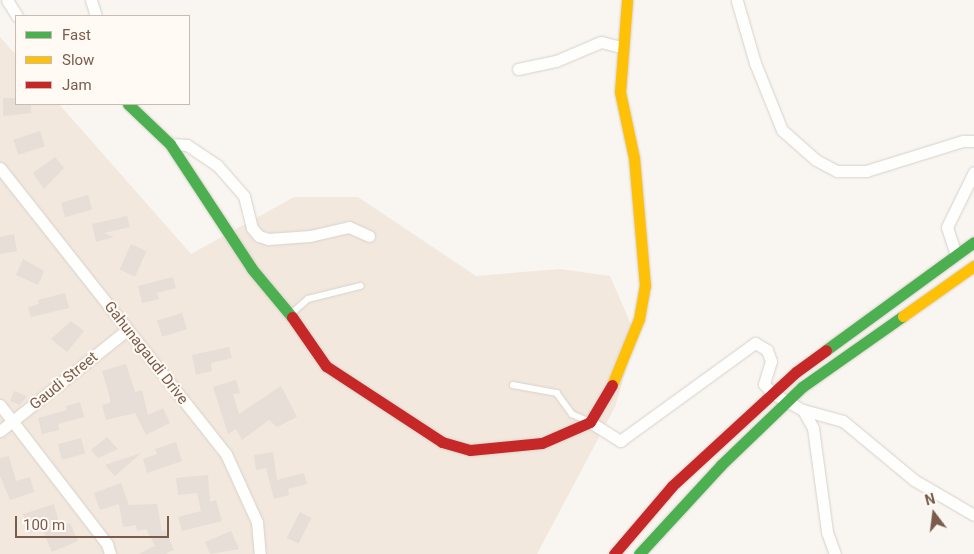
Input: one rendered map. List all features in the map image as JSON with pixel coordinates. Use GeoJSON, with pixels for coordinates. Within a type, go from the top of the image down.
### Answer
{"type":"FeatureCollection","features":[{"type":"Feature","properties":{"kind":"street"},"geometry":{"type":"LineString","coordinates":[[7,0],[16,15]]}},
{"type":"Feature","properties":{"kind":"street"},"geometry":{"type":"LineString","coordinates":[[91,0],[96,15]]}},
{"type":"Feature","properties":{"kind":"street"},"geometry":{"type":"LineString","coordinates":[[129,105],[170,144],[252,269],[281,301],[288,316],[326,366],[442,442],[470,450],[518,447],[561,438],[590,422],[620,370],[639,319],[645,286],[634,158],[620,92],[621,47],[627,0]]}},
{"type":"Feature","properties":{"kind":"street"},"geometry":{"type":"LineString","coordinates":[[737,1],[755,63],[782,130],[816,160],[837,171],[866,171],[963,141],[974,141]]}},
{"type":"Feature","properties":{"kind":"street"},"geometry":{"type":"LineString","coordinates":[[518,70],[556,61],[601,42],[621,47]]}},
{"type":"Feature","properties":{"kind":"street"},"geometry":{"type":"LineString","coordinates":[[170,144],[187,146],[217,165],[244,196],[252,228],[259,236],[268,239],[310,236],[349,227],[369,236]]}},
{"type":"Feature","properties":{"kind":"street","name":"Gahunagaudi Drive"},"geometry":{"type":"LineString","coordinates":[[0,168],[226,454],[257,522],[260,554]]}},
{"type":"Feature","properties":{"kind":"street"},"geometry":{"type":"LineString","coordinates":[[956,255],[947,228],[974,172]]}},
{"type":"Feature","properties":{"kind":"street"},"geometry":{"type":"LineString","coordinates":[[614,554],[672,486],[772,393],[849,330],[974,242]]}},
{"type":"Feature","properties":{"kind":"street"},"geometry":{"type":"LineString","coordinates":[[639,554],[788,400],[974,266]]}},
{"type":"Feature","properties":{"kind":"street","name":"Gaudi Street"},"geometry":{"type":"LineString","coordinates":[[0,431],[127,330]]}},
{"type":"Feature","properties":{"kind":"street"},"geometry":{"type":"LineString","coordinates":[[590,422],[620,441],[755,343],[767,350],[771,362],[764,384],[772,393],[788,400],[803,410],[843,421],[914,480],[974,515]]}},
{"type":"Feature","properties":{"kind":"street"},"geometry":{"type":"LineString","coordinates":[[0,405],[107,544],[110,554]]}},
{"type":"Feature","properties":{"kind":"street"},"geometry":{"type":"LineString","coordinates":[[803,410],[818,448],[827,532],[835,554]]}},
{"type":"Feature","properties":{"kind":"lane"},"geometry":{"type":"LineString","coordinates":[[288,316],[308,299],[360,286]]}},
{"type":"Feature","properties":{"kind":"lane"},"geometry":{"type":"LineString","coordinates":[[513,385],[557,393],[572,414],[590,422]]}},
{"type":"Feature","properties":{"kind":"shaded area"},"geometry":{"type":"Polygon","coordinates":[[[0,37],[15,54],[15,105],[60,105],[191,254],[294,197],[358,197],[476,276],[560,269],[610,276],[636,336],[615,407],[537,554],[0,554],[0,37]]]}},
{"type":"Feature","properties":{"kind":"building"},"geometry":{"type":"Polygon","coordinates":[[[3,98],[15,98],[15,105],[31,105],[31,113],[3,116],[3,98]]]}},
{"type":"Feature","properties":{"kind":"building"},"geometry":{"type":"Polygon","coordinates":[[[40,131],[45,146],[18,155],[13,140],[40,131]]]}},
{"type":"Feature","properties":{"kind":"building"},"geometry":{"type":"Polygon","coordinates":[[[55,157],[64,168],[44,189],[33,173],[55,157]]]}},
{"type":"Feature","properties":{"kind":"building"},"geometry":{"type":"Polygon","coordinates":[[[88,195],[92,209],[65,217],[61,203],[88,195]]]}},
{"type":"Feature","properties":{"kind":"building"},"geometry":{"type":"Polygon","coordinates":[[[127,216],[130,227],[104,233],[114,237],[96,242],[92,224],[127,216]]]}},
{"type":"Feature","properties":{"kind":"building"},"geometry":{"type":"Polygon","coordinates":[[[14,234],[17,251],[0,254],[0,237],[14,234]]]}},
{"type":"Feature","properties":{"kind":"building"},"geometry":{"type":"Polygon","coordinates":[[[131,244],[147,251],[135,276],[120,270],[131,244]]]}},
{"type":"Feature","properties":{"kind":"building"},"geometry":{"type":"Polygon","coordinates":[[[23,259],[44,271],[38,285],[16,275],[23,259]]]}},
{"type":"Feature","properties":{"kind":"building"},"geometry":{"type":"Polygon","coordinates":[[[173,277],[176,288],[157,293],[159,299],[142,303],[138,286],[173,277]]]}},
{"type":"Feature","properties":{"kind":"building"},"geometry":{"type":"Polygon","coordinates":[[[65,293],[69,308],[31,317],[28,307],[39,304],[38,300],[65,293]]]}},
{"type":"Feature","properties":{"kind":"building"},"geometry":{"type":"Polygon","coordinates":[[[182,313],[187,329],[162,337],[157,321],[182,313]]]}},
{"type":"Feature","properties":{"kind":"building"},"geometry":{"type":"Polygon","coordinates":[[[71,321],[84,331],[67,352],[51,339],[71,321]]]}},
{"type":"Feature","properties":{"kind":"building"},"geometry":{"type":"Polygon","coordinates":[[[229,347],[232,358],[211,363],[212,371],[196,375],[192,355],[229,347]]]}},
{"type":"Feature","properties":{"kind":"building"},"geometry":{"type":"Polygon","coordinates":[[[126,364],[135,392],[142,390],[148,415],[163,408],[170,423],[146,435],[135,413],[106,420],[102,405],[110,403],[110,398],[102,371],[126,364]]]}},
{"type":"Feature","properties":{"kind":"building"},"geometry":{"type":"Polygon","coordinates":[[[236,380],[240,393],[233,394],[239,414],[281,386],[297,417],[277,427],[269,420],[242,440],[236,429],[228,434],[213,387],[236,380]]]}},
{"type":"Feature","properties":{"kind":"building"},"geometry":{"type":"Polygon","coordinates":[[[14,391],[27,396],[20,405],[10,401],[14,391]]]}},
{"type":"Feature","properties":{"kind":"building"},"geometry":{"type":"Polygon","coordinates":[[[80,402],[84,417],[58,424],[59,430],[42,434],[38,418],[67,410],[66,406],[80,402]]]}},
{"type":"Feature","properties":{"kind":"building"},"geometry":{"type":"Polygon","coordinates":[[[107,437],[118,449],[98,458],[91,450],[107,437]]]}},
{"type":"Feature","properties":{"kind":"building"},"geometry":{"type":"Polygon","coordinates":[[[81,438],[85,453],[62,460],[58,444],[81,438]]]}},
{"type":"Feature","properties":{"kind":"building"},"geometry":{"type":"Polygon","coordinates":[[[176,442],[182,461],[147,473],[143,459],[157,454],[155,449],[176,442]]]}},
{"type":"Feature","properties":{"kind":"building"},"geometry":{"type":"Polygon","coordinates":[[[273,452],[277,480],[304,473],[307,484],[288,489],[289,495],[274,499],[266,468],[256,470],[254,455],[273,452]]]}},
{"type":"Feature","properties":{"kind":"building"},"geometry":{"type":"Polygon","coordinates":[[[141,453],[115,476],[105,465],[141,453]]]}},
{"type":"Feature","properties":{"kind":"building"},"geometry":{"type":"Polygon","coordinates":[[[9,456],[16,481],[30,477],[34,492],[10,500],[0,476],[0,458],[9,456]]]}},
{"type":"Feature","properties":{"kind":"building"},"geometry":{"type":"Polygon","coordinates":[[[208,475],[210,502],[216,500],[222,521],[182,531],[178,517],[201,511],[197,493],[178,495],[176,478],[208,475]]]}},
{"type":"Feature","properties":{"kind":"building"},"geometry":{"type":"Polygon","coordinates":[[[121,483],[129,505],[157,504],[162,532],[165,530],[174,550],[165,554],[138,554],[155,546],[146,529],[137,531],[136,525],[123,527],[119,504],[100,510],[94,493],[121,483]]]}},
{"type":"Feature","properties":{"kind":"building"},"geometry":{"type":"Polygon","coordinates":[[[54,504],[60,527],[70,523],[78,541],[52,552],[42,529],[29,533],[23,514],[54,504]]]}},
{"type":"Feature","properties":{"kind":"building"},"geometry":{"type":"Polygon","coordinates":[[[300,512],[312,518],[298,544],[287,538],[300,512]]]}},
{"type":"Feature","properties":{"kind":"building"},"geometry":{"type":"Polygon","coordinates":[[[231,531],[239,549],[210,554],[205,542],[231,531]]]}},
{"type":"Feature","properties":{"kind":"traffic: fast"},"geometry":{"type":"LineString","coordinates":[[129,105],[170,144],[252,269],[292,317]]}},
{"type":"Feature","properties":{"kind":"traffic: fast"},"geometry":{"type":"LineString","coordinates":[[826,350],[974,242]]}},
{"type":"Feature","properties":{"kind":"traffic: fast"},"geometry":{"type":"LineString","coordinates":[[639,554],[721,465],[802,387],[903,316]]}},
{"type":"Feature","properties":{"kind":"traffic: slow"},"geometry":{"type":"LineString","coordinates":[[612,385],[639,319],[645,286],[634,158],[620,92],[627,0]]}},
{"type":"Feature","properties":{"kind":"traffic: slow"},"geometry":{"type":"LineString","coordinates":[[903,316],[974,266]]}},
{"type":"Feature","properties":{"kind":"traffic: jam"},"geometry":{"type":"LineString","coordinates":[[292,317],[326,366],[442,442],[470,450],[542,443],[590,422],[612,385]]}},
{"type":"Feature","properties":{"kind":"traffic: jam"},"geometry":{"type":"LineString","coordinates":[[614,554],[672,486],[796,372],[826,350]]}}]}
